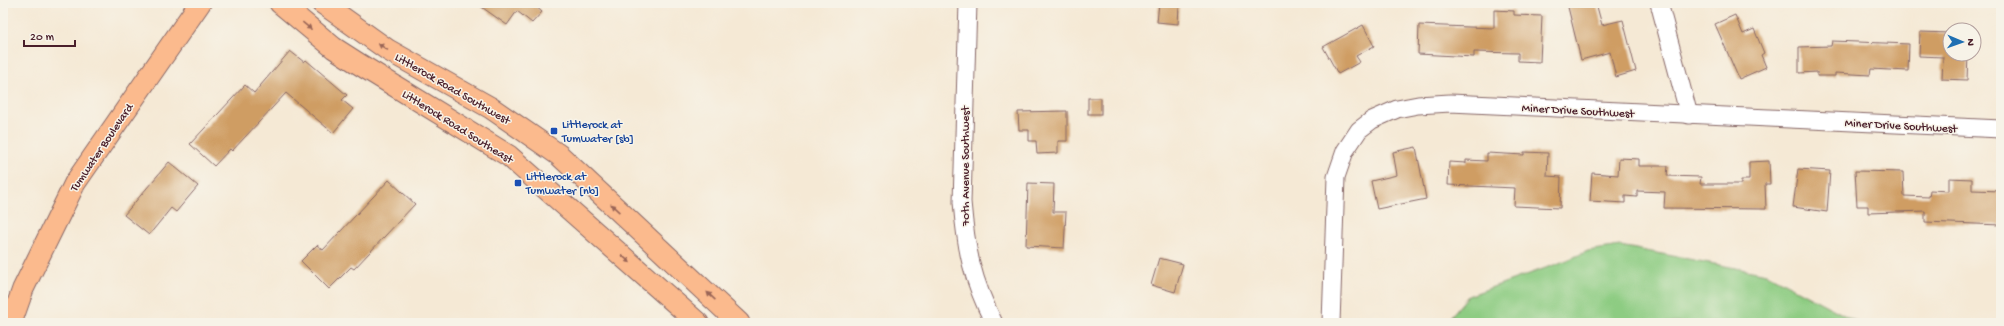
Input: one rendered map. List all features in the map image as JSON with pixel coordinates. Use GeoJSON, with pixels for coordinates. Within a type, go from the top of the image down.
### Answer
{"type":"FeatureCollection","features":[{"type":"Feature","properties":{"kind":"main road","name":"Tumwater Boulevard"},"geometry":{"type":"LineString","coordinates":[[11,323],[23,289],[75,183],[200,3]]}},
{"type":"Feature","properties":{"kind":"main road","name":"Littlerock Road Southeast"},"geometry":{"type":"LineString","coordinates":[[280,3],[334,48],[509,156],[698,323]]}},
{"type":"Feature","properties":{"kind":"main road","name":"Littlerock Road Southwest"},"geometry":{"type":"LineString","coordinates":[[322,3],[388,50],[491,108],[559,155],[739,323]]}},
{"type":"Feature","properties":{"kind":"street","name":"70th Avenue Southwest"},"geometry":{"type":"LineString","coordinates":[[968,3],[962,202],[964,235],[976,284],[994,323]]}},
{"type":"Feature","properties":{"kind":"street"},"geometry":{"type":"LineString","coordinates":[[1658,3],[1689,115]]}},
{"type":"Feature","properties":{"kind":"street","name":"Miner Drive Southwest"},"geometry":{"type":"LineString","coordinates":[[1331,323],[1336,177],[1346,151],[1359,130],[1372,120],[1397,108],[1418,105],[1450,104],[2001,129]]}},
{"type":"Feature","properties":{"kind":"green space"},"geometry":{"type":"Polygon","coordinates":[[[1620,246],[1767,274],[1859,323],[1445,323],[1468,296],[1565,261],[1588,251],[1620,246]]]}},
{"type":"Feature","properties":{"kind":"building"},"geometry":{"type":"Polygon","coordinates":[[[476,3],[532,3],[542,12],[532,23],[517,11],[507,25],[476,3]]]}},
{"type":"Feature","properties":{"kind":"building"},"geometry":{"type":"Polygon","coordinates":[[[1159,3],[1176,3],[1175,6],[1179,6],[1178,24],[1157,22],[1159,3]]]}},
{"type":"Feature","properties":{"kind":"building"},"geometry":{"type":"Polygon","coordinates":[[[1567,3],[1596,3],[1602,25],[1623,20],[1636,71],[1616,77],[1610,52],[1581,60],[1567,3]]]}},
{"type":"Feature","properties":{"kind":"building"},"geometry":{"type":"Polygon","coordinates":[[[1494,10],[1514,11],[1514,15],[1542,16],[1540,62],[1518,61],[1518,53],[1474,52],[1474,57],[1418,54],[1419,25],[1494,28],[1494,10]]]}},
{"type":"Feature","properties":{"kind":"building"},"geometry":{"type":"Polygon","coordinates":[[[1735,15],[1743,34],[1754,29],[1764,53],[1761,55],[1766,67],[1739,79],[1715,24],[1735,15]]]}},
{"type":"Feature","properties":{"kind":"building"},"geometry":{"type":"Polygon","coordinates":[[[1363,25],[1374,46],[1356,56],[1360,62],[1338,74],[1323,47],[1363,25]]]}},
{"type":"Feature","properties":{"kind":"building"},"geometry":{"type":"Polygon","coordinates":[[[1920,32],[1942,33],[1942,57],[1919,56],[1920,32]]]}},
{"type":"Feature","properties":{"kind":"building"},"geometry":{"type":"Polygon","coordinates":[[[1832,41],[1909,44],[1908,71],[1871,69],[1870,75],[1835,73],[1835,76],[1817,76],[1817,72],[1799,73],[1799,47],[1831,46],[1832,41]]]}},
{"type":"Feature","properties":{"kind":"building"},"geometry":{"type":"Polygon","coordinates":[[[290,51],[304,62],[306,60],[347,95],[342,100],[353,109],[333,133],[286,93],[232,151],[230,149],[214,166],[190,144],[245,85],[254,93],[290,51]]]}},
{"type":"Feature","properties":{"kind":"building"},"geometry":{"type":"Polygon","coordinates":[[[1943,62],[1968,62],[1967,80],[1942,79],[1943,62]]]}},
{"type":"Feature","properties":{"kind":"building"},"geometry":{"type":"Polygon","coordinates":[[[1088,98],[1101,98],[1101,114],[1088,114],[1088,98]]]}},
{"type":"Feature","properties":{"kind":"building"},"geometry":{"type":"Polygon","coordinates":[[[1067,111],[1067,141],[1058,141],[1058,153],[1037,154],[1036,141],[1029,141],[1029,130],[1019,130],[1018,112],[1067,111]]]}},
{"type":"Feature","properties":{"kind":"building"},"geometry":{"type":"Polygon","coordinates":[[[1416,147],[1426,199],[1377,209],[1371,181],[1397,175],[1393,152],[1416,147]]]}},
{"type":"Feature","properties":{"kind":"building"},"geometry":{"type":"Polygon","coordinates":[[[1524,152],[1548,153],[1547,176],[1561,177],[1560,208],[1514,206],[1515,188],[1448,185],[1449,162],[1466,163],[1466,160],[1487,161],[1487,153],[1524,155],[1524,152]]]}},
{"type":"Feature","properties":{"kind":"building"},"geometry":{"type":"Polygon","coordinates":[[[1619,158],[1639,159],[1639,166],[1668,166],[1667,176],[1701,177],[1700,184],[1741,184],[1741,180],[1749,180],[1749,162],[1769,161],[1770,184],[1765,184],[1766,209],[1664,208],[1665,192],[1637,191],[1637,197],[1625,196],[1625,203],[1590,201],[1592,173],[1618,175],[1619,158]]]}},
{"type":"Feature","properties":{"kind":"building"},"geometry":{"type":"Polygon","coordinates":[[[169,162],[198,186],[176,212],[171,208],[149,235],[124,215],[169,162]]]}},
{"type":"Feature","properties":{"kind":"building"},"geometry":{"type":"Polygon","coordinates":[[[1798,169],[1830,171],[1827,212],[1793,207],[1798,169]]]}},
{"type":"Feature","properties":{"kind":"building"},"geometry":{"type":"Polygon","coordinates":[[[1855,171],[1903,172],[1904,196],[1929,197],[1930,190],[1949,191],[1949,178],[1972,179],[1972,190],[2001,191],[2001,225],[1925,222],[1925,211],[1868,213],[1868,206],[1857,206],[1855,171]]]}},
{"type":"Feature","properties":{"kind":"building"},"geometry":{"type":"Polygon","coordinates":[[[389,180],[415,204],[354,269],[351,267],[329,289],[301,261],[317,245],[323,250],[389,180]]]}},
{"type":"Feature","properties":{"kind":"building"},"geometry":{"type":"Polygon","coordinates":[[[1028,183],[1054,184],[1053,212],[1066,212],[1064,248],[1026,246],[1028,183]]]}},
{"type":"Feature","properties":{"kind":"building"},"geometry":{"type":"Polygon","coordinates":[[[1159,258],[1183,264],[1175,292],[1151,285],[1159,258]]]}},
{"type":"Feature","properties":{"kind":"place","name":"Littlerock at Tumwater [sb]"},"geometry":{"type":"Point","coordinates":[554,131]}},
{"type":"Feature","properties":{"kind":"place","name":"Littlerock at Tumwater [nb]"},"geometry":{"type":"Point","coordinates":[518,183]}}]}
